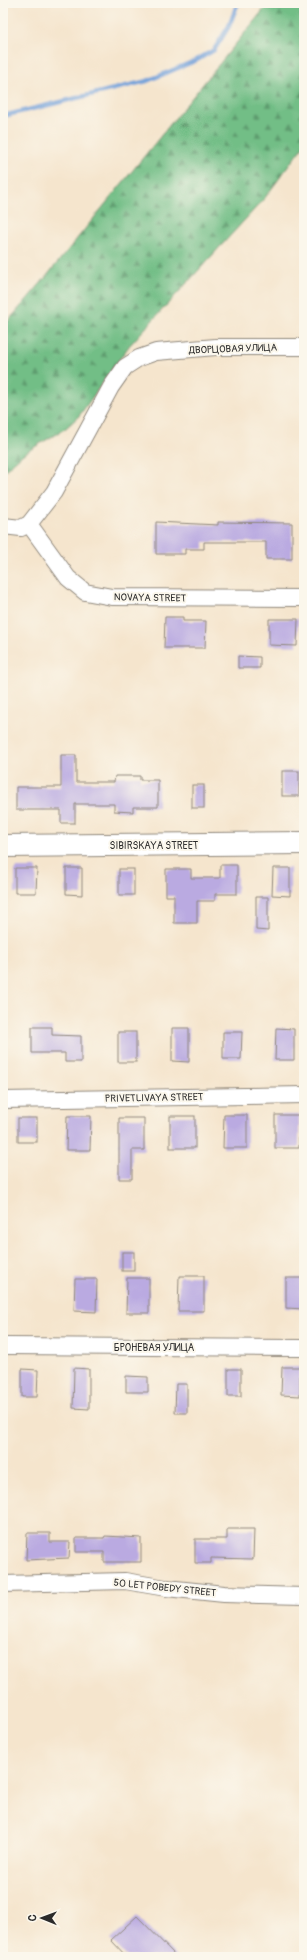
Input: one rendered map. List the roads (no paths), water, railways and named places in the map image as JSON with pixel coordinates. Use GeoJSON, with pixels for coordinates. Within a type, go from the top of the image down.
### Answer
{"type":"FeatureCollection","features":[{"type":"Feature","properties":{"kind":"street","name":"ДВОРЦОВАЯ УЛИЦА"},"geometry":{"type":"LineString","coordinates":[[29,524],[54,492],[111,387],[125,367],[139,358],[156,352],[216,347],[304,347]]}},
{"type":"Feature","properties":{"kind":"street"},"geometry":{"type":"LineString","coordinates":[[3,526],[21,528],[29,524]]}},
{"type":"Feature","properties":{"kind":"street","name":"NOVAYA STREET"},"geometry":{"type":"LineString","coordinates":[[29,524],[68,578],[85,592],[112,597],[304,598]]}},
{"type":"Feature","properties":{"kind":"street","name":"SIBIRSKAYA STREET"},"geometry":{"type":"LineString","coordinates":[[3,846],[304,843]]}},
{"type":"Feature","properties":{"kind":"street","name":"PRIVETLIVAYA STREET"},"geometry":{"type":"LineString","coordinates":[[3,1100],[304,1095]]}},
{"type":"Feature","properties":{"kind":"street","name":"БРОНЕВАЯ УЛИЦА"},"geometry":{"type":"LineString","coordinates":[[3,1346],[304,1348]]}},
{"type":"Feature","properties":{"kind":"street","name":"50 LET POBEDY STREET"},"geometry":{"type":"LineString","coordinates":[[3,1584],[125,1581],[166,1588],[224,1594],[304,1596]]}},
{"type":"Feature","properties":{"kind":"waterway"},"geometry":{"type":"LineString","coordinates":[[3,116],[147,81],[197,60],[214,50],[229,26],[238,3]]}}]}
